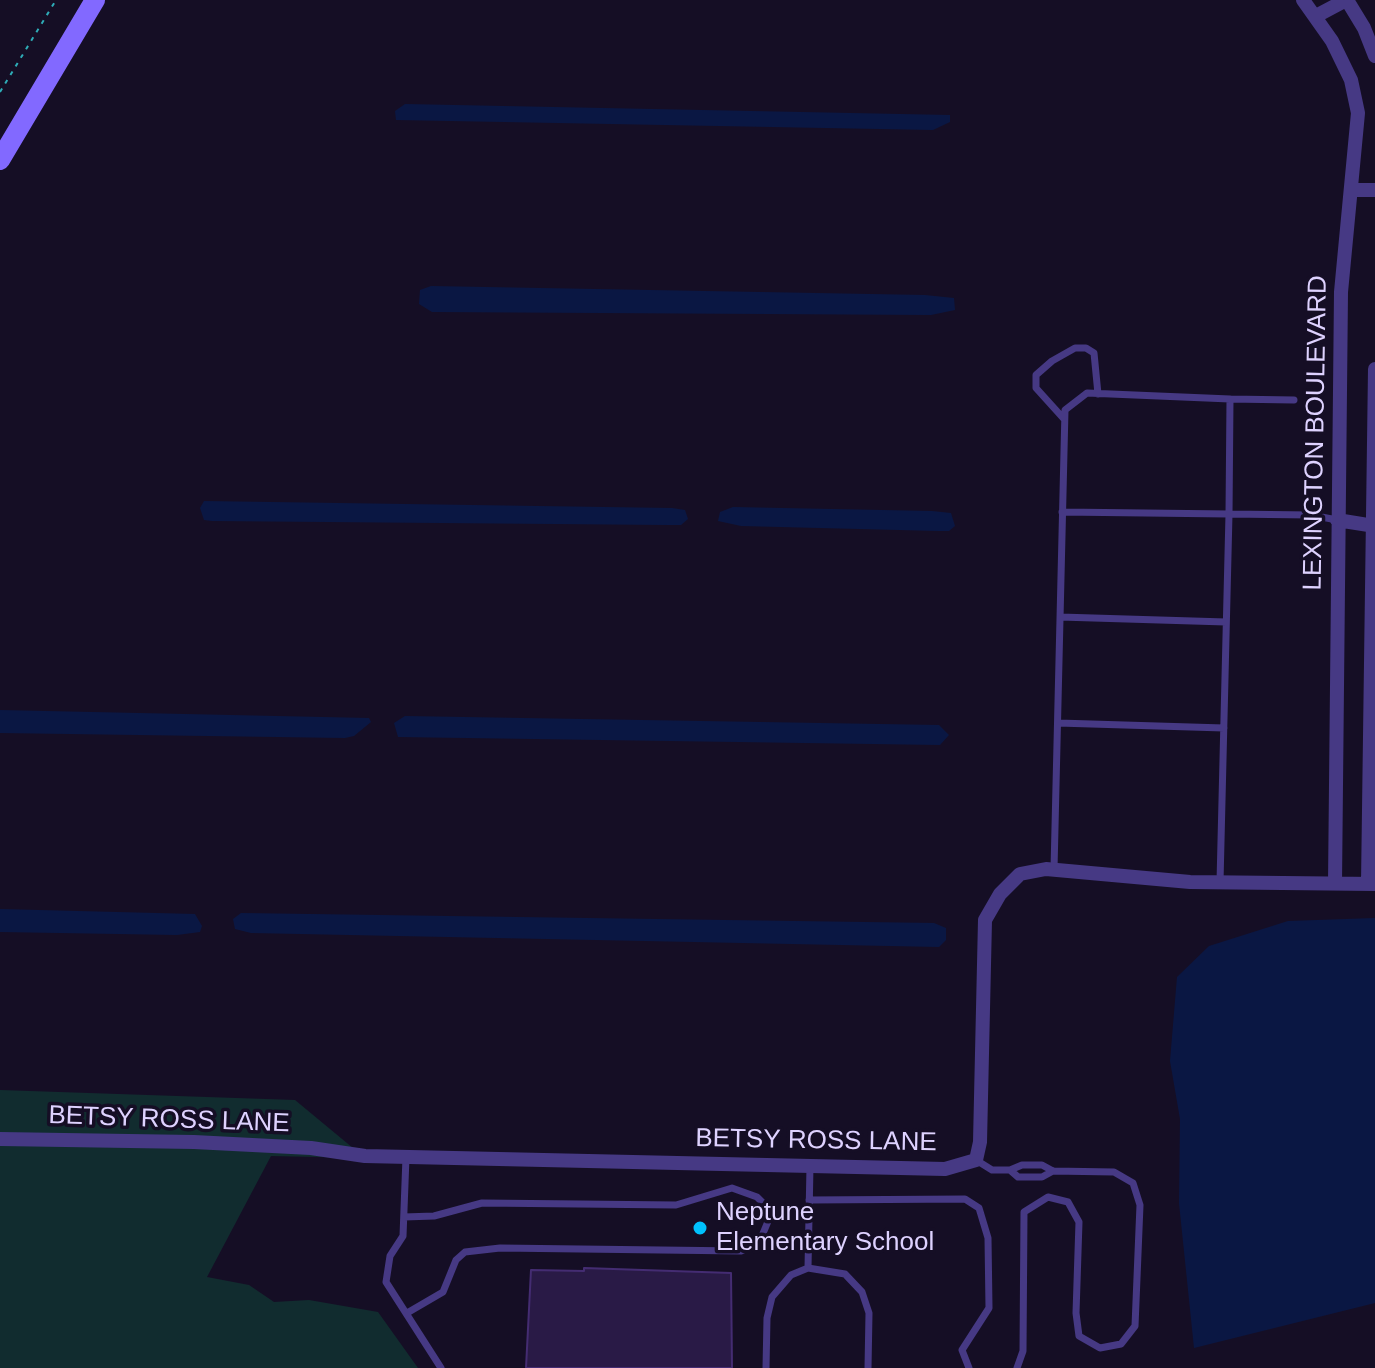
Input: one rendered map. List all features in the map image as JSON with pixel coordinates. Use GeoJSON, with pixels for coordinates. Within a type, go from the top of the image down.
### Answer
{"type":"FeatureCollection","features":[{"type":"Feature","properties":{"kind":"main road"},"geometry":{"type":"LineString","coordinates":[[0,160],[95,0]]}},
{"type":"Feature","properties":{"kind":"street","name":"LEXINGTON BOULEVARD"},"geometry":{"type":"LineString","coordinates":[[1303,0],[1316,16],[1351,80],[1358,113],[1341,292],[1335,883]]}},
{"type":"Feature","properties":{"kind":"street"},"geometry":{"type":"LineString","coordinates":[[1316,16],[1346,0],[1364,28],[1375,56]]}},
{"type":"Feature","properties":{"kind":"street"},"geometry":{"type":"LineString","coordinates":[[1352,190],[1375,190]]}},
{"type":"Feature","properties":{"kind":"street"},"geometry":{"type":"LineString","coordinates":[[976,1160],[980,1142],[985,920],[1000,894],[1020,874],[1054,869],[1220,882],[1372,884],[1375,369]]}},
{"type":"Feature","properties":{"kind":"street"},"geometry":{"type":"LineString","coordinates":[[1337,520],[1374,525]]}},
{"type":"Feature","properties":{"kind":"street","name":"BETSY ROSS LANE"},"geometry":{"type":"LineString","coordinates":[[0,1139],[194,1142],[406,1157],[945,1169],[976,1160]]}},
{"type":"Feature","properties":{"kind":"lane"},"geometry":{"type":"LineString","coordinates":[[1064,419],[1036,388],[1036,375],[1052,361],[1075,348],[1086,348],[1094,353],[1098,394]]}},
{"type":"Feature","properties":{"kind":"lane"},"geometry":{"type":"LineString","coordinates":[[1054,869],[1065,410],[1075,399],[1098,394],[1294,400]]}},
{"type":"Feature","properties":{"kind":"lane"},"geometry":{"type":"LineString","coordinates":[[1220,882],[1230,399]]}},
{"type":"Feature","properties":{"kind":"lane"},"geometry":{"type":"LineString","coordinates":[[1062,512],[1311,515],[1337,520]]}},
{"type":"Feature","properties":{"kind":"lane"},"geometry":{"type":"LineString","coordinates":[[1060,617],[1226,622]]}},
{"type":"Feature","properties":{"kind":"lane"},"geometry":{"type":"LineString","coordinates":[[1058,723],[1224,728]]}},
{"type":"Feature","properties":{"kind":"lane"},"geometry":{"type":"LineString","coordinates":[[406,1157],[403,1236],[385,1270],[386,1282],[441,1368]]}},
{"type":"Feature","properties":{"kind":"lane"},"geometry":{"type":"LineString","coordinates":[[976,1160],[992,1170],[1042,1165],[1053,1171],[1114,1172],[1133,1183],[1140,1205],[1135,1326],[1121,1344],[1100,1348],[1079,1336],[1076,1313],[1079,1222],[1068,1202],[1048,1197],[1024,1212],[1023,1351],[1017,1368]]}},
{"type":"Feature","properties":{"kind":"lane"},"geometry":{"type":"LineString","coordinates":[[808,1268],[810,1166]]}},
{"type":"Feature","properties":{"kind":"lane"},"geometry":{"type":"LineString","coordinates":[[1010,1170],[1018,1177],[1042,1177],[1053,1171]]}},
{"type":"Feature","properties":{"kind":"lane"},"geometry":{"type":"LineString","coordinates":[[404,1217],[434,1216],[482,1203],[676,1205],[732,1188],[757,1197],[765,1205],[769,1219],[759,1243],[741,1251],[500,1248],[465,1252],[456,1260],[443,1292],[407,1313]]}},
{"type":"Feature","properties":{"kind":"lane"},"geometry":{"type":"LineString","coordinates":[[809,1200],[965,1199],[979,1208],[988,1238],[989,1308],[962,1350],[969,1368]]}},
{"type":"Feature","properties":{"kind":"lane"},"geometry":{"type":"LineString","coordinates":[[766,1368],[767,1318],[772,1297],[791,1275],[808,1268],[845,1274],[862,1292],[869,1313],[868,1368]]}},
{"type":"Feature","properties":{"kind":"path"},"geometry":{"type":"LineString","coordinates":[[0,92],[56,0]]}},
{"type":"Feature","properties":{"kind":"green space"},"geometry":{"type":"Polygon","coordinates":[[[0,1090],[295,1100],[365,1158],[271,1156],[207,1277],[249,1285],[274,1302],[309,1300],[378,1312],[418,1368],[0,1368],[0,1090]]]}},
{"type":"Feature","properties":{"kind":"water"},"geometry":{"type":"Polygon","coordinates":[[[405,104],[950,115],[950,122],[933,130],[396,120],[395,111],[405,104]]]}},
{"type":"Feature","properties":{"kind":"water"},"geometry":{"type":"Polygon","coordinates":[[[431,286],[925,295],[954,298],[955,310],[931,315],[432,312],[419,304],[420,290],[431,286]]]}},
{"type":"Feature","properties":{"kind":"water"},"geometry":{"type":"Polygon","coordinates":[[[204,501],[672,508],[685,510],[688,519],[681,525],[212,521],[204,520],[200,508],[204,501]]]}},
{"type":"Feature","properties":{"kind":"water"},"geometry":{"type":"Polygon","coordinates":[[[733,507],[932,511],[951,513],[955,526],[949,531],[938,531],[741,526],[718,521],[720,512],[733,507]]]}},
{"type":"Feature","properties":{"kind":"water"},"geometry":{"type":"Polygon","coordinates":[[[0,710],[369,718],[371,722],[354,736],[345,738],[0,733],[0,710]]]}},
{"type":"Feature","properties":{"kind":"water"},"geometry":{"type":"Polygon","coordinates":[[[405,716],[939,725],[949,735],[940,745],[398,737],[394,723],[405,716]]]}},
{"type":"Feature","properties":{"kind":"water"},"geometry":{"type":"Polygon","coordinates":[[[0,909],[195,914],[202,926],[200,932],[177,935],[0,932],[0,909]]]}},
{"type":"Feature","properties":{"kind":"water"},"geometry":{"type":"Polygon","coordinates":[[[241,913],[934,923],[946,928],[946,940],[939,947],[251,933],[235,929],[233,919],[241,913]]]}},
{"type":"Feature","properties":{"kind":"water"},"geometry":{"type":"Polygon","coordinates":[[[1375,918],[1375,1303],[1194,1348],[1179,1203],[1180,1119],[1170,1061],[1177,977],[1209,946],[1288,921],[1375,918]]]}},
{"type":"Feature","properties":{"kind":"building"},"geometry":{"type":"Polygon","coordinates":[[[584,1268],[731,1273],[732,1368],[526,1368],[531,1270],[584,1271],[584,1268]]]}},
{"type":"Feature","properties":{"kind":"place","name":"Neptune Elementary School"},"geometry":{"type":"Point","coordinates":[700,1228]}}]}
